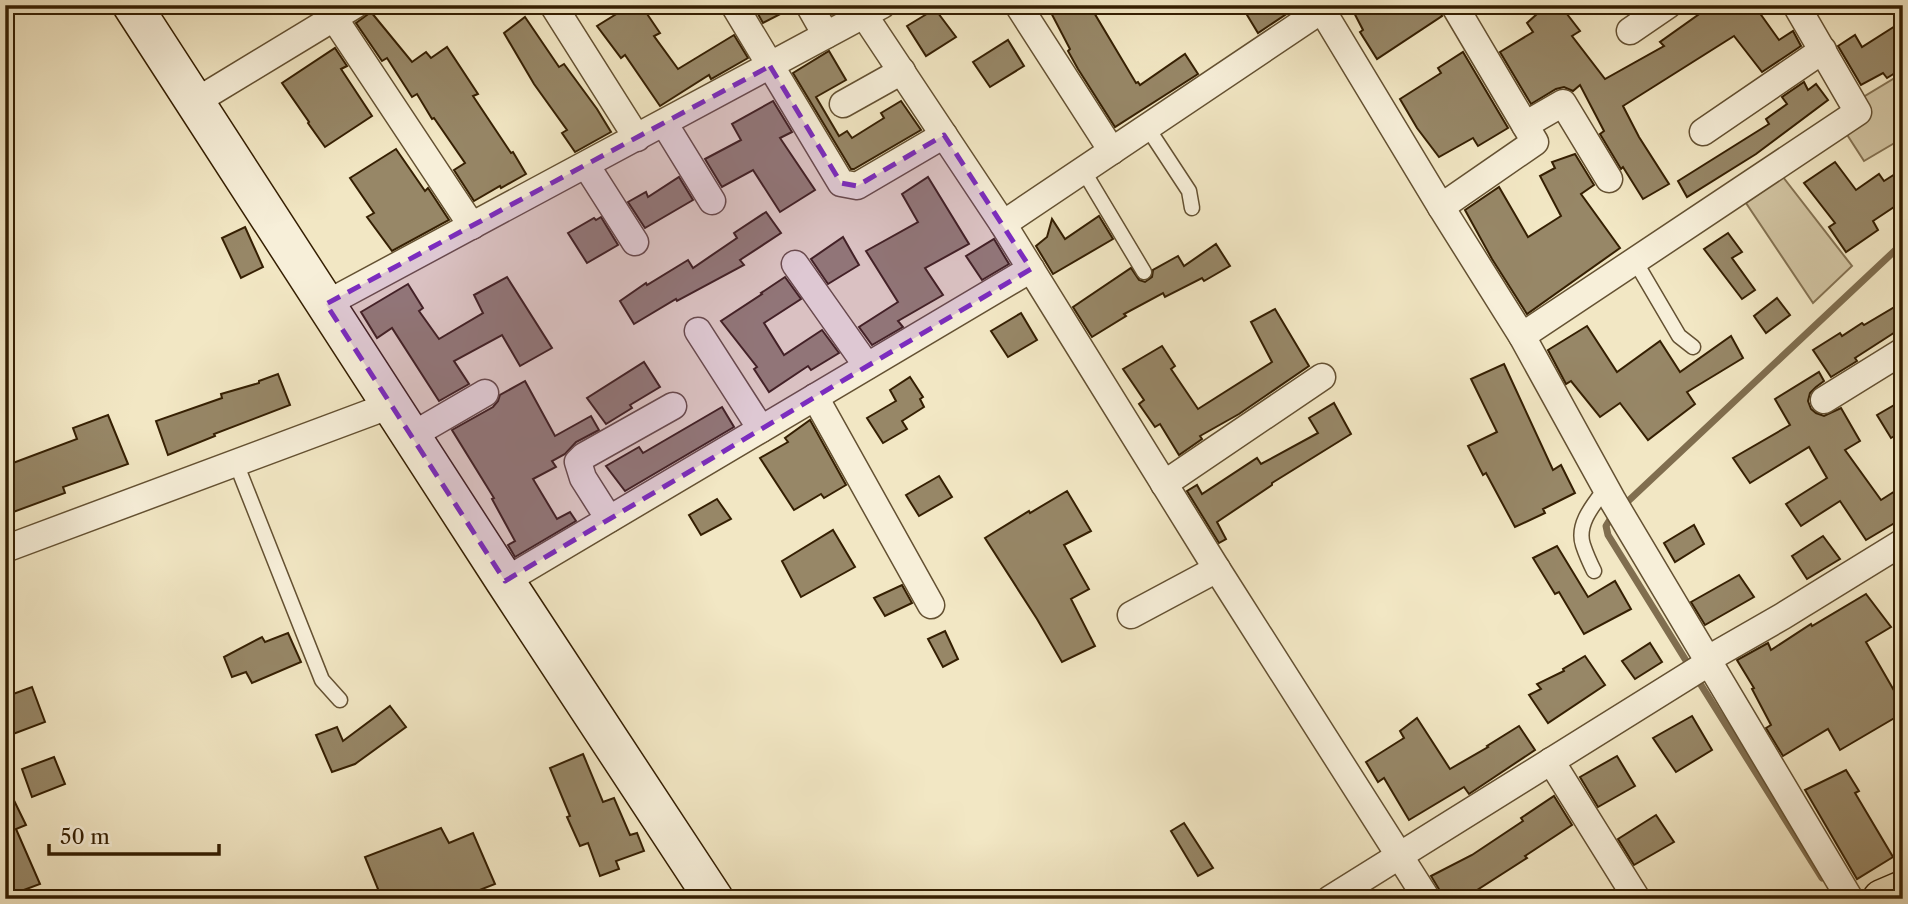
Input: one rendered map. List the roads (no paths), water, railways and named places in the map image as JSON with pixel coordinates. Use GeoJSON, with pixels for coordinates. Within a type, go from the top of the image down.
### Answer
{"type":"FeatureCollection","features":[{"type":"Feature","properties":{"kind":"highway"},"geometry":{"type":"LineString","coordinates":[[1882,899],[1903,890]]}},
{"type":"Feature","properties":{"kind":"street"},"geometry":{"type":"LineString","coordinates":[[132,5],[714,899]]}},
{"type":"Feature","properties":{"kind":"street"},"geometry":{"type":"LineString","coordinates":[[553,5],[637,138]]}},
{"type":"Feature","properties":{"kind":"street"},"geometry":{"type":"LineString","coordinates":[[734,5],[841,183],[857,186],[944,135]]}},
{"type":"Feature","properties":{"kind":"street"},"geometry":{"type":"LineString","coordinates":[[809,5],[827,35]]}},
{"type":"Feature","properties":{"kind":"street"},"geometry":{"type":"LineString","coordinates":[[1018,5],[1112,152]]}},
{"type":"Feature","properties":{"kind":"street"},"geometry":{"type":"LineString","coordinates":[[1441,207],[1535,142],[1454,5]]}},
{"type":"Feature","properties":{"kind":"street"},"geometry":{"type":"LineString","coordinates":[[1630,30],[1668,5]]}},
{"type":"Feature","properties":{"kind":"street"},"geometry":{"type":"LineString","coordinates":[[1522,336],[1858,112],[1796,5]]}},
{"type":"Feature","properties":{"kind":"street"},"geometry":{"type":"LineString","coordinates":[[1003,224],[1323,7],[1441,207],[1522,336],[1701,667],[1850,899]]}},
{"type":"Feature","properties":{"kind":"street"},"geometry":{"type":"LineString","coordinates":[[326,304],[873,10],[902,71],[1003,224],[1217,569],[1427,899]]}},
{"type":"Feature","properties":{"kind":"street"},"geometry":{"type":"LineString","coordinates":[[195,102],[344,12],[472,226]]}},
{"type":"Feature","properties":{"kind":"street"},"geometry":{"type":"LineString","coordinates":[[1703,132],[1823,50]]}},
{"type":"Feature","properties":{"kind":"street"},"geometry":{"type":"LineString","coordinates":[[843,104],[902,71]]}},
{"type":"Feature","properties":{"kind":"street"},"geometry":{"type":"LineString","coordinates":[[1525,125],[1563,103],[1609,179]]}},
{"type":"Feature","properties":{"kind":"street"},"geometry":{"type":"LineString","coordinates":[[664,123],[712,201]]}},
{"type":"Feature","properties":{"kind":"street"},"geometry":{"type":"LineString","coordinates":[[586,165],[635,242]]}},
{"type":"Feature","properties":{"kind":"street"},"geometry":{"type":"LineString","coordinates":[[795,264],[867,366]]}},
{"type":"Feature","properties":{"kind":"street"},"geometry":{"type":"LineString","coordinates":[[505,581],[1031,269]]}},
{"type":"Feature","properties":{"kind":"street"},"geometry":{"type":"LineString","coordinates":[[698,331],[761,429]]}},
{"type":"Feature","properties":{"kind":"street"},"geometry":{"type":"LineString","coordinates":[[1824,400],[1903,351]]}},
{"type":"Feature","properties":{"kind":"street"},"geometry":{"type":"LineString","coordinates":[[1164,484],[1322,377]]}},
{"type":"Feature","properties":{"kind":"street"},"geometry":{"type":"LineString","coordinates":[[5,548],[236,463],[401,421],[485,393]]}},
{"type":"Feature","properties":{"kind":"street"},"geometry":{"type":"LineString","coordinates":[[816,397],[930,605]]}},
{"type":"Feature","properties":{"kind":"street"},"geometry":{"type":"LineString","coordinates":[[609,519],[583,478],[578,461],[673,406]]}},
{"type":"Feature","properties":{"kind":"street"},"geometry":{"type":"LineString","coordinates":[[1330,899],[1903,542]]}},
{"type":"Feature","properties":{"kind":"street"},"geometry":{"type":"LineString","coordinates":[[1131,615],[1217,569]]}},
{"type":"Feature","properties":{"kind":"street"},"geometry":{"type":"LineString","coordinates":[[1552,761],[1637,899]]}},
{"type":"Feature","properties":{"kind":"lane"},"geometry":{"type":"LineString","coordinates":[[1147,127],[1189,191],[1192,208]]}},
{"type":"Feature","properties":{"kind":"lane"},"geometry":{"type":"LineString","coordinates":[[1083,170],[1144,272]]}},
{"type":"Feature","properties":{"kind":"lane"},"geometry":{"type":"LineString","coordinates":[[1635,261],[1679,336],[1693,347]]}},
{"type":"Feature","properties":{"kind":"lane"},"geometry":{"type":"LineString","coordinates":[[236,463],[322,680],[340,700]]}},
{"type":"Feature","properties":{"kind":"lane"},"geometry":{"type":"LineString","coordinates":[[1594,571],[1581,542],[1582,526],[1589,510],[1614,502]]}},
{"type":"Feature","properties":{"kind":"waterway"},"geometry":{"type":"LineString","coordinates":[[1624,505],[1903,243]]}},
{"type":"Feature","properties":{"kind":"waterway"},"geometry":{"type":"LineString","coordinates":[[1614,513],[1606,526],[1608,535],[1690,667]]}},
{"type":"Feature","properties":{"kind":"waterway"},"geometry":{"type":"LineString","coordinates":[[1696,677],[1822,878]]}}]}
